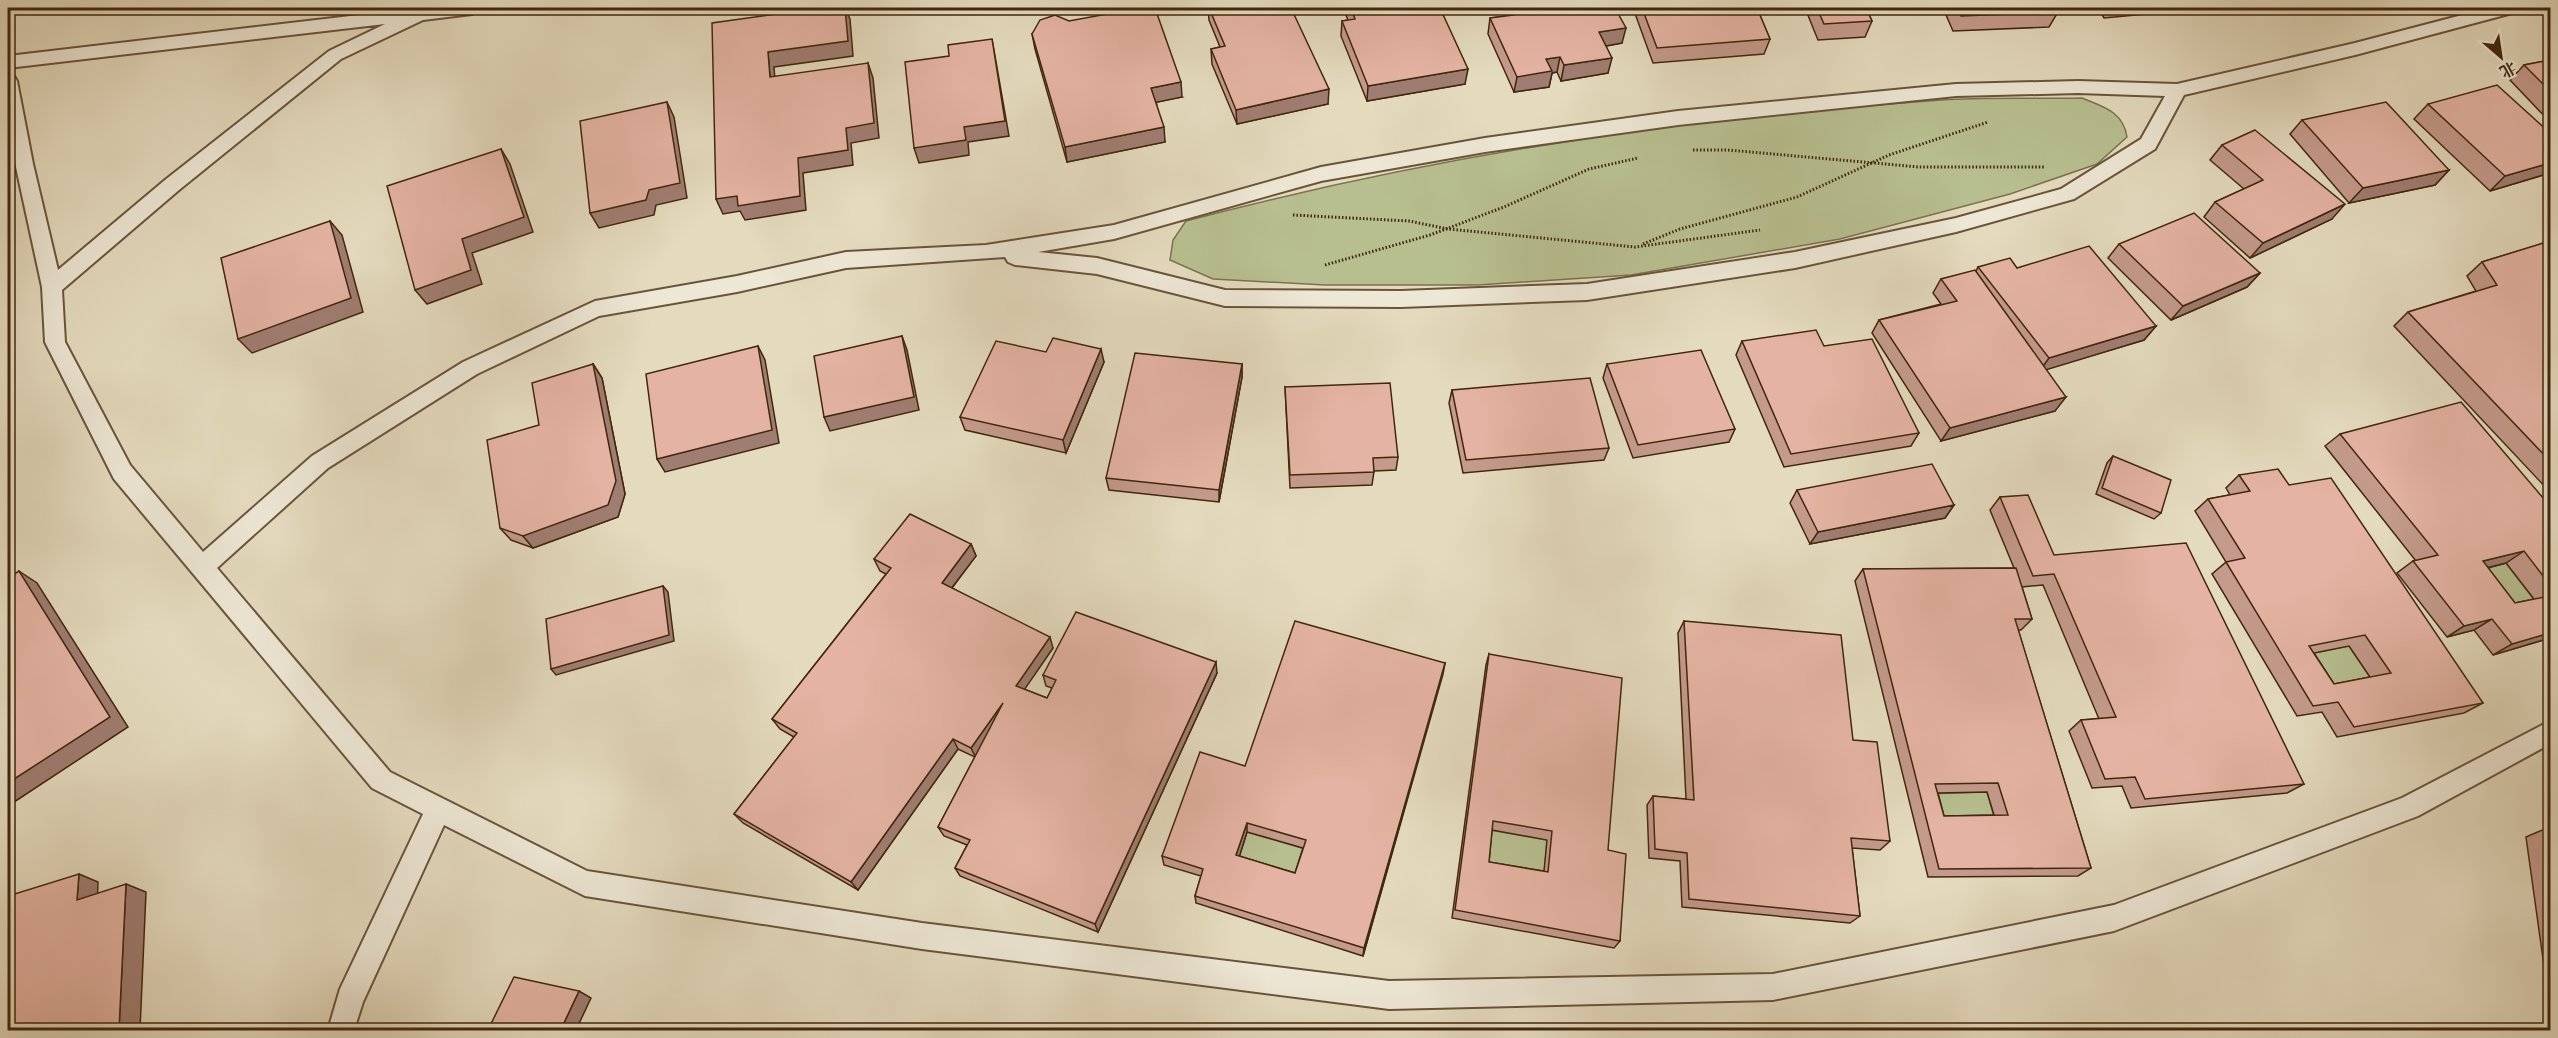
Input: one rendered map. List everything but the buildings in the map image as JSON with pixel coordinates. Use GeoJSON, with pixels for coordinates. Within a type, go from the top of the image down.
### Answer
{"type":"FeatureCollection","features":[{"type":"Feature","properties":{"kind":"lane"},"geometry":{"type":"LineString","coordinates":[[8,62],[472,8]]}},
{"type":"Feature","properties":{"kind":"lane"},"geometry":{"type":"LineString","coordinates":[[203,566],[320,462],[470,368],[595,309],[737,284],[846,260],[986,254],[1114,232],[1321,174],[1485,145],[1666,120],[1956,90],[2078,87],[2176,90],[2355,49],[2510,8]]}},
{"type":"Feature","properties":{"kind":"lane"},"geometry":{"type":"LineString","coordinates":[[52,287],[172,185],[335,55],[419,15]]}},
{"type":"Feature","properties":{"kind":"lane"},"geometry":{"type":"LineString","coordinates":[[8,81],[23,164],[52,287],[55,342],[122,472],[381,780],[585,883],[922,936],[1389,995],[1773,987],[2114,918],[2409,807],[2550,732]]}},
{"type":"Feature","properties":{"kind":"lane"},"geometry":{"type":"LineString","coordinates":[[986,254],[1097,266],[1225,298],[1401,299],[1587,292],[1806,258],[1956,225],[2067,194],[2148,144],[2176,90]]}},
{"type":"Feature","properties":{"kind":"lane"},"geometry":{"type":"LineString","coordinates":[[341,1030],[350,999],[439,809]]}},
{"type":"Feature","properties":{"kind":"path"},"geometry":{"type":"LineString","coordinates":[[1625,250],[1680,229],[1797,197],[1870,163],[1996,119]]}},
{"type":"Feature","properties":{"kind":"path"},"geometry":{"type":"LineString","coordinates":[[1690,150],[1728,150],[1919,167],[2051,167]]}},
{"type":"Feature","properties":{"kind":"path"},"geometry":{"type":"LineString","coordinates":[[1316,268],[1448,229],[1589,169],[1646,156]]}},
{"type":"Feature","properties":{"kind":"path"},"geometry":{"type":"LineString","coordinates":[[1288,215],[1409,221],[1448,229],[1635,247]]}},
{"type":"Feature","properties":{"kind":"green space"},"geometry":{"type":"Polygon","coordinates":[[[2082,98],[2111,111],[2125,128],[2127,137],[2097,164],[2010,194],[1840,239],[1631,275],[1478,285],[1325,285],[1213,279],[1170,260],[1173,240],[1186,221],[1372,177],[1560,142],[1845,107],[1958,99],[2082,98]]]}},
{"type":"Feature","properties":{"kind":"green space"},"geometry":{"type":"Polygon","coordinates":[[[2506,563],[2538,605],[2497,615],[2465,573],[2506,563]]]}},
{"type":"Feature","properties":{"kind":"green space"},"geometry":{"type":"Polygon","coordinates":[[[2349,646],[2374,683],[2318,695],[2294,657],[2349,646]]]}},
{"type":"Feature","properties":{"kind":"green space"},"geometry":{"type":"Polygon","coordinates":[[[1987,792],[1996,824],[1933,825],[1925,794],[1987,792]]]}},
{"type":"Feature","properties":{"kind":"green space"},"geometry":{"type":"Polygon","coordinates":[[[1490,830],[1547,840],[1544,880],[1485,870],[1490,830]]]}},
{"type":"Feature","properties":{"kind":"green space"},"geometry":{"type":"Polygon","coordinates":[[[1247,832],[1305,849],[1295,882],[1237,864],[1247,832]]]}}]}
